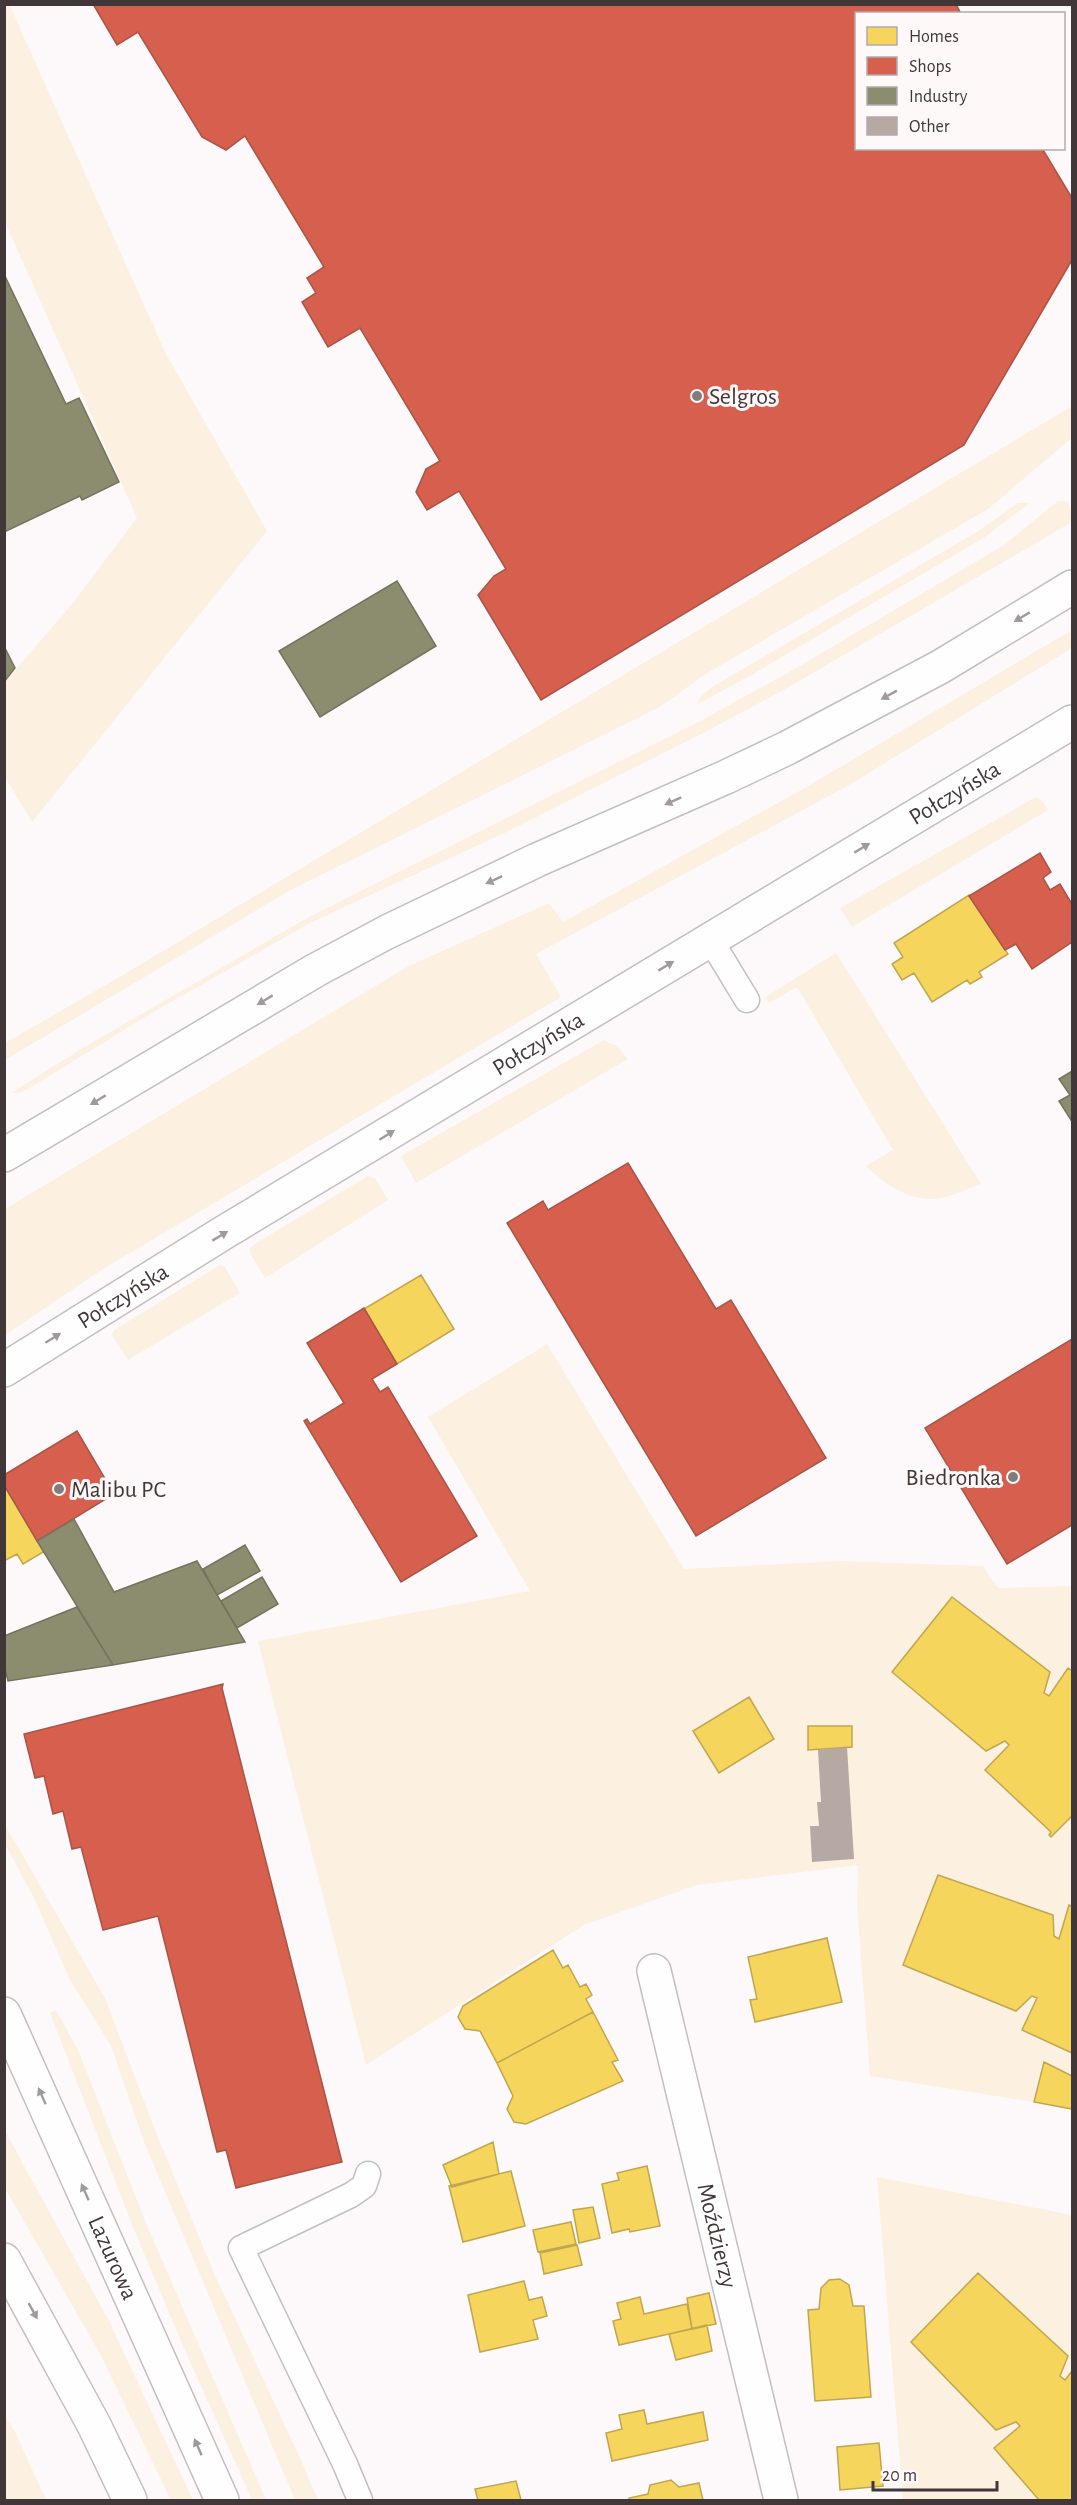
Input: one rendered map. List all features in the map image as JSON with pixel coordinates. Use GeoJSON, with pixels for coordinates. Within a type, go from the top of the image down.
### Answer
{"type":"FeatureCollection","features":[{"type":"Feature","properties":{"kind":"main road"},"geometry":{"type":"LineString","coordinates":[[4,1155],[306,976],[377,937],[537,860],[787,748],[940,666],[1072,587]]}},
{"type":"Feature","properties":{"kind":"main road","name":"Połczyńska"},"geometry":{"type":"LineString","coordinates":[[4,1370],[194,1251],[1072,722]]}},
{"type":"Feature","properties":{"kind":"main road","name":"Moździerzy"},"geometry":{"type":"LineString","coordinates":[[654,1971],[781,2500]]}},
{"type":"Feature","properties":{"kind":"main road","name":"Lazurowa"},"geometry":{"type":"LineString","coordinates":[[4,2014],[222,2500]]}},
{"type":"Feature","properties":{"kind":"main road"},"geometry":{"type":"LineString","coordinates":[[4,2260],[83,2405],[130,2500]]}},
{"type":"Feature","properties":{"kind":"lane"},"geometry":{"type":"LineString","coordinates":[[710,939],[747,1000]]}},
{"type":"Feature","properties":{"kind":"lane"},"geometry":{"type":"LineString","coordinates":[[360,2500],[345,2464],[241,2248],[351,2195],[364,2186],[368,2174]]}},
{"type":"Feature","properties":{"kind":"shaded area"},"geometry":{"type":"Polygon","coordinates":[[[9,4],[166,354],[267,531],[32,822],[5,777],[5,682],[72,604],[137,518],[5,222],[4,5],[9,4]]]}},
{"type":"Feature","properties":{"kind":"shaded area"},"geometry":{"type":"Polygon","coordinates":[[[1072,406],[1072,438],[988,509],[704,675],[660,707],[289,891],[5,1060],[5,1043],[123,975],[1072,406]]]}},
{"type":"Feature","properties":{"kind":"shaded area"},"geometry":{"type":"Polygon","coordinates":[[[1058,501],[1067,501],[1072,511],[1072,522],[789,687],[511,830],[312,922],[145,1017],[33,1086],[19,1093],[11,1093],[81,1049],[309,917],[702,720],[798,667],[1004,545],[1058,501]]]}},
{"type":"Feature","properties":{"kind":"shaded area"},"geometry":{"type":"Polygon","coordinates":[[[1018,503],[1030,503],[985,537],[755,673],[696,705],[699,698],[712,687],[980,530],[1018,503]]]}},
{"type":"Feature","properties":{"kind":"shaded area"},"geometry":{"type":"Polygon","coordinates":[[[1072,630],[1072,648],[851,784],[536,954],[561,997],[103,1269],[5,1335],[5,1209],[407,967],[549,903],[563,922],[803,789],[1072,630]]]}},
{"type":"Feature","properties":{"kind":"shaded area"},"geometry":{"type":"Polygon","coordinates":[[[1036,797],[1042,800],[1048,810],[852,927],[840,908],[1036,797]]]}},
{"type":"Feature","properties":{"kind":"shaded area"},"geometry":{"type":"Polygon","coordinates":[[[836,953],[981,1184],[946,1197],[920,1198],[891,1186],[866,1166],[893,1150],[797,987],[769,1003],[765,997],[836,953]]]}},
{"type":"Feature","properties":{"kind":"shaded area"},"geometry":{"type":"Polygon","coordinates":[[[604,1040],[617,1046],[628,1059],[416,1183],[401,1156],[604,1040]]]}},
{"type":"Feature","properties":{"kind":"shaded area"},"geometry":{"type":"Polygon","coordinates":[[[368,1176],[375,1178],[388,1200],[265,1278],[250,1253],[250,1248],[368,1176]]]}},
{"type":"Feature","properties":{"kind":"shaded area"},"geometry":{"type":"Polygon","coordinates":[[[220,1265],[225,1267],[240,1293],[128,1360],[113,1337],[114,1330],[220,1265]]]}},
{"type":"Feature","properties":{"kind":"shaded area"},"geometry":{"type":"Polygon","coordinates":[[[547,1344],[684,1569],[840,1561],[983,1566],[998,1588],[1072,1586],[1072,1671],[1068,1668],[1049,1696],[1044,1693],[1050,1672],[953,1598],[892,1672],[986,1751],[1005,1741],[1009,1745],[985,1771],[1051,1832],[1051,1837],[1072,1816],[1072,1907],[1069,1906],[1059,1939],[1054,1936],[1053,1915],[938,1875],[904,1965],[1037,1998],[1022,2030],[1072,2053],[1072,2076],[1044,2063],[1034,2102],[870,2076],[857,1906],[858,1865],[697,1885],[584,1925],[366,2065],[258,1641],[530,1591],[428,1417],[547,1344]]]}},
{"type":"Feature","properties":{"kind":"shaded area"},"geometry":{"type":"Polygon","coordinates":[[[4,1823],[105,1998],[157,2135],[214,2273],[318,2500],[295,2500],[144,2142],[111,2046],[69,1978],[34,1898],[5,1844],[4,1823]]]}},
{"type":"Feature","properties":{"kind":"shaded area"},"geometry":{"type":"Polygon","coordinates":[[[56,2010],[78,2050],[146,2223],[266,2500],[252,2500],[183,2346],[133,2227],[50,2013],[56,2010]]]}},
{"type":"Feature","properties":{"kind":"shaded area"},"geometry":{"type":"Polygon","coordinates":[[[4,2129],[108,2319],[193,2500],[171,2500],[100,2354],[5,2188],[4,2129]]]}},
{"type":"Feature","properties":{"kind":"shaded area"},"geometry":{"type":"Polygon","coordinates":[[[877,2177],[1072,2215],[1072,2371],[1065,2380],[1060,2376],[1068,2356],[979,2273],[911,2342],[996,2430],[1016,2422],[1020,2426],[994,2448],[1039,2500],[903,2500],[877,2177]]]}},
{"type":"Feature","properties":{"kind":"shaded area"},"geometry":{"type":"Polygon","coordinates":[[[4,2414],[15,2432],[46,2500],[5,2500],[4,2414]]]}},
{"type":"Feature","properties":{"kind":"building: Homes"},"geometry":{"type":"Polygon","coordinates":[[[969,895],[1008,954],[979,972],[982,977],[970,984],[967,980],[932,1002],[914,973],[902,980],[892,964],[903,957],[894,943],[969,895]]]}},
{"type":"Feature","properties":{"kind":"building: Homes"},"geometry":{"type":"Polygon","coordinates":[[[421,1275],[454,1329],[397,1364],[364,1309],[421,1275]]]}},
{"type":"Feature","properties":{"kind":"building: Homes"},"geometry":{"type":"Polygon","coordinates":[[[4,1485],[45,1551],[23,1564],[17,1554],[4,1561],[4,1485]]]}},
{"type":"Feature","properties":{"kind":"building: Homes"},"geometry":{"type":"Polygon","coordinates":[[[952,1597],[1050,1672],[1044,1693],[1049,1696],[1068,1668],[1072,1671],[1072,1816],[1051,1837],[1049,1835],[1051,1832],[985,1770],[1009,1745],[1005,1741],[986,1751],[892,1672],[952,1597]]]}},
{"type":"Feature","properties":{"kind":"building: Homes"},"geometry":{"type":"Polygon","coordinates":[[[749,1697],[774,1739],[719,1773],[693,1731],[749,1697]]]}},
{"type":"Feature","properties":{"kind":"building: Homes"},"geometry":{"type":"Polygon","coordinates":[[[808,1726],[852,1726],[852,1747],[808,1750],[808,1726]]]}},
{"type":"Feature","properties":{"kind":"building: Homes"},"geometry":{"type":"Polygon","coordinates":[[[938,1875],[1053,1915],[1054,1936],[1059,1939],[1069,1905],[1072,1907],[1072,2053],[1022,2030],[1037,1998],[1032,1996],[1016,2011],[903,1965],[938,1875]]]}},
{"type":"Feature","properties":{"kind":"building: Homes"},"geometry":{"type":"Polygon","coordinates":[[[827,1938],[842,2002],[755,2022],[750,2000],[757,1999],[748,1957],[827,1938]]]}},
{"type":"Feature","properties":{"kind":"building: Homes"},"geometry":{"type":"Polygon","coordinates":[[[553,1950],[563,1968],[568,1965],[580,1987],[586,1984],[592,1995],[586,1999],[593,2012],[497,2063],[480,2031],[465,2029],[458,2017],[463,2006],[553,1950]]]}},
{"type":"Feature","properties":{"kind":"building: Homes"},"geometry":{"type":"Polygon","coordinates":[[[593,2012],[618,2060],[612,2062],[623,2081],[526,2124],[514,2122],[507,2109],[513,2096],[497,2063],[593,2012]]]}},
{"type":"Feature","properties":{"kind":"building: Homes"},"geometry":{"type":"Polygon","coordinates":[[[1044,2062],[1072,2076],[1072,2109],[1034,2102],[1044,2062]]]}},
{"type":"Feature","properties":{"kind":"building: Homes"},"geometry":{"type":"Polygon","coordinates":[[[493,2142],[499,2174],[452,2187],[443,2165],[493,2142]]]}},
{"type":"Feature","properties":{"kind":"building: Homes"},"geometry":{"type":"Polygon","coordinates":[[[647,2166],[660,2226],[612,2233],[602,2184],[619,2180],[617,2173],[647,2166]]]}},
{"type":"Feature","properties":{"kind":"building: Homes"},"geometry":{"type":"Polygon","coordinates":[[[511,2171],[525,2226],[463,2242],[449,2186],[511,2171]]]}},
{"type":"Feature","properties":{"kind":"building: Homes"},"geometry":{"type":"Polygon","coordinates":[[[593,2207],[600,2238],[579,2243],[573,2210],[593,2207]]]}},
{"type":"Feature","properties":{"kind":"building: Homes"},"geometry":{"type":"Polygon","coordinates":[[[571,2222],[576,2244],[538,2252],[533,2230],[571,2222]]]}},
{"type":"Feature","properties":{"kind":"building: Homes"},"geometry":{"type":"Polygon","coordinates":[[[577,2245],[582,2265],[544,2274],[540,2253],[577,2245]]]}},
{"type":"Feature","properties":{"kind":"building: Homes"},"geometry":{"type":"Polygon","coordinates":[[[978,2273],[1068,2356],[1060,2376],[1065,2380],[1072,2371],[1072,2500],[1039,2500],[994,2448],[1020,2426],[1016,2422],[996,2430],[911,2342],[978,2273]]]}},
{"type":"Feature","properties":{"kind":"building: Homes"},"geometry":{"type":"Polygon","coordinates":[[[840,2279],[849,2285],[853,2306],[864,2306],[871,2397],[815,2401],[808,2310],[819,2309],[821,2288],[829,2280],[840,2279]]]}},
{"type":"Feature","properties":{"kind":"building: Homes"},"geometry":{"type":"Polygon","coordinates":[[[524,2281],[529,2300],[542,2297],[547,2316],[533,2320],[538,2339],[480,2352],[468,2295],[524,2281]]]}},
{"type":"Feature","properties":{"kind":"building: Homes"},"geometry":{"type":"Polygon","coordinates":[[[709,2293],[716,2324],[692,2329],[687,2298],[709,2293]]]}},
{"type":"Feature","properties":{"kind":"building: Homes"},"geometry":{"type":"Polygon","coordinates":[[[640,2297],[644,2314],[687,2304],[692,2329],[619,2345],[613,2321],[621,2319],[617,2303],[640,2297]]]}},
{"type":"Feature","properties":{"kind":"building: Homes"},"geometry":{"type":"Polygon","coordinates":[[[707,2325],[712,2351],[676,2360],[669,2334],[707,2325]]]}},
{"type":"Feature","properties":{"kind":"building: Homes"},"geometry":{"type":"Polygon","coordinates":[[[644,2410],[647,2424],[703,2412],[708,2440],[612,2461],[606,2433],[622,2429],[619,2415],[644,2410]]]}},
{"type":"Feature","properties":{"kind":"building: Homes"},"geometry":{"type":"Polygon","coordinates":[[[879,2443],[883,2486],[840,2490],[837,2447],[879,2443]]]}},
{"type":"Feature","properties":{"kind":"building: Homes"},"geometry":{"type":"Polygon","coordinates":[[[671,2480],[679,2487],[699,2483],[703,2500],[629,2500],[629,2498],[648,2494],[650,2485],[671,2480]]]}},
{"type":"Feature","properties":{"kind":"building: Homes"},"geometry":{"type":"Polygon","coordinates":[[[516,2481],[521,2500],[478,2500],[475,2489],[516,2481]]]}},
{"type":"Feature","properties":{"kind":"building: Shops","name":"Selgros"},"geometry":{"type":"Polygon","coordinates":[[[93,4],[956,4],[960,12],[855,12],[855,150],[1043,150],[1072,198],[1072,260],[964,445],[541,700],[478,595],[494,576],[506,569],[459,491],[427,510],[416,492],[426,469],[440,461],[360,328],[328,347],[302,302],[316,293],[307,278],[324,267],[245,136],[226,150],[202,137],[138,32],[117,45],[93,4]]]}},
{"type":"Feature","properties":{"kind":"building: Shops"},"geometry":{"type":"Polygon","coordinates":[[[1040,853],[1051,872],[1043,878],[1050,890],[1060,884],[1072,904],[1072,942],[1032,969],[1016,944],[1005,950],[969,896],[1040,853]]]}},
{"type":"Feature","properties":{"kind":"building: Shops"},"geometry":{"type":"Polygon","coordinates":[[[628,1163],[716,1309],[731,1300],[826,1458],[696,1536],[507,1223],[543,1201],[548,1210],[628,1163]]]}},
{"type":"Feature","properties":{"kind":"building: Shops"},"geometry":{"type":"Polygon","coordinates":[[[364,1308],[397,1364],[372,1379],[380,1392],[388,1387],[477,1536],[401,1582],[304,1421],[307,1419],[310,1424],[344,1403],[307,1343],[364,1308]]]}},
{"type":"Feature","properties":{"kind":"building: Shops","name":"Biedronka"},"geometry":{"type":"Polygon","coordinates":[[[1072,1339],[1072,1525],[1007,1564],[925,1428],[1072,1339]]]}},
{"type":"Feature","properties":{"kind":"building: Shops","name":"Malibu PC"},"geometry":{"type":"Polygon","coordinates":[[[77,1431],[114,1494],[37,1541],[4,1485],[4,1475],[77,1431]]]}},
{"type":"Feature","properties":{"kind":"building: Shops"},"geometry":{"type":"Polygon","coordinates":[[[223,1684],[222,1688],[342,2162],[236,2188],[226,2150],[217,2152],[158,1916],[103,1930],[81,1847],[72,1849],[63,1811],[53,1814],[44,1776],[35,1778],[24,1734],[223,1684]]]}},
{"type":"Feature","properties":{"kind":"building: Industry"},"geometry":{"type":"Polygon","coordinates":[[[4,274],[66,404],[79,398],[119,482],[82,500],[80,496],[4,532],[4,274]]]}},
{"type":"Feature","properties":{"kind":"building: Industry"},"geometry":{"type":"Polygon","coordinates":[[[397,581],[436,646],[320,717],[279,651],[397,581]]]}},
{"type":"Feature","properties":{"kind":"building: Industry"},"geometry":{"type":"Polygon","coordinates":[[[4,646],[15,668],[4,682],[4,646]]]}},
{"type":"Feature","properties":{"kind":"building: Industry"},"geometry":{"type":"Polygon","coordinates":[[[1072,1071],[1071,1120],[1059,1101],[1070,1095],[1059,1079],[1072,1071]]]}},
{"type":"Feature","properties":{"kind":"building: Industry"},"geometry":{"type":"Polygon","coordinates":[[[74,1519],[114,1592],[197,1561],[245,1642],[113,1665],[37,1541],[74,1519]]]}},
{"type":"Feature","properties":{"kind":"building: Industry"},"geometry":{"type":"Polygon","coordinates":[[[245,1545],[260,1571],[217,1595],[203,1569],[245,1545]]]}},
{"type":"Feature","properties":{"kind":"building: Industry"},"geometry":{"type":"Polygon","coordinates":[[[262,1577],[278,1604],[237,1628],[221,1601],[262,1577]]]}},
{"type":"Feature","properties":{"kind":"building: Industry"},"geometry":{"type":"Polygon","coordinates":[[[77,1607],[113,1665],[8,1681],[4,1665],[4,1636],[77,1607]]]}},
{"type":"Feature","properties":{"kind":"building: Other"},"geometry":{"type":"Polygon","coordinates":[[[847,1747],[854,1859],[812,1862],[810,1826],[819,1826],[817,1802],[821,1802],[818,1750],[847,1747]]]}},
{"type":"Feature","properties":{"kind":"place","name":"Selgros"},"geometry":{"type":"Point","coordinates":[697,396]}},
{"type":"Feature","properties":{"kind":"place","name":"Biedronka"},"geometry":{"type":"Point","coordinates":[1013,1477]}},
{"type":"Feature","properties":{"kind":"place","name":"Malibu PC"},"geometry":{"type":"Point","coordinates":[59,1489]}}]}
